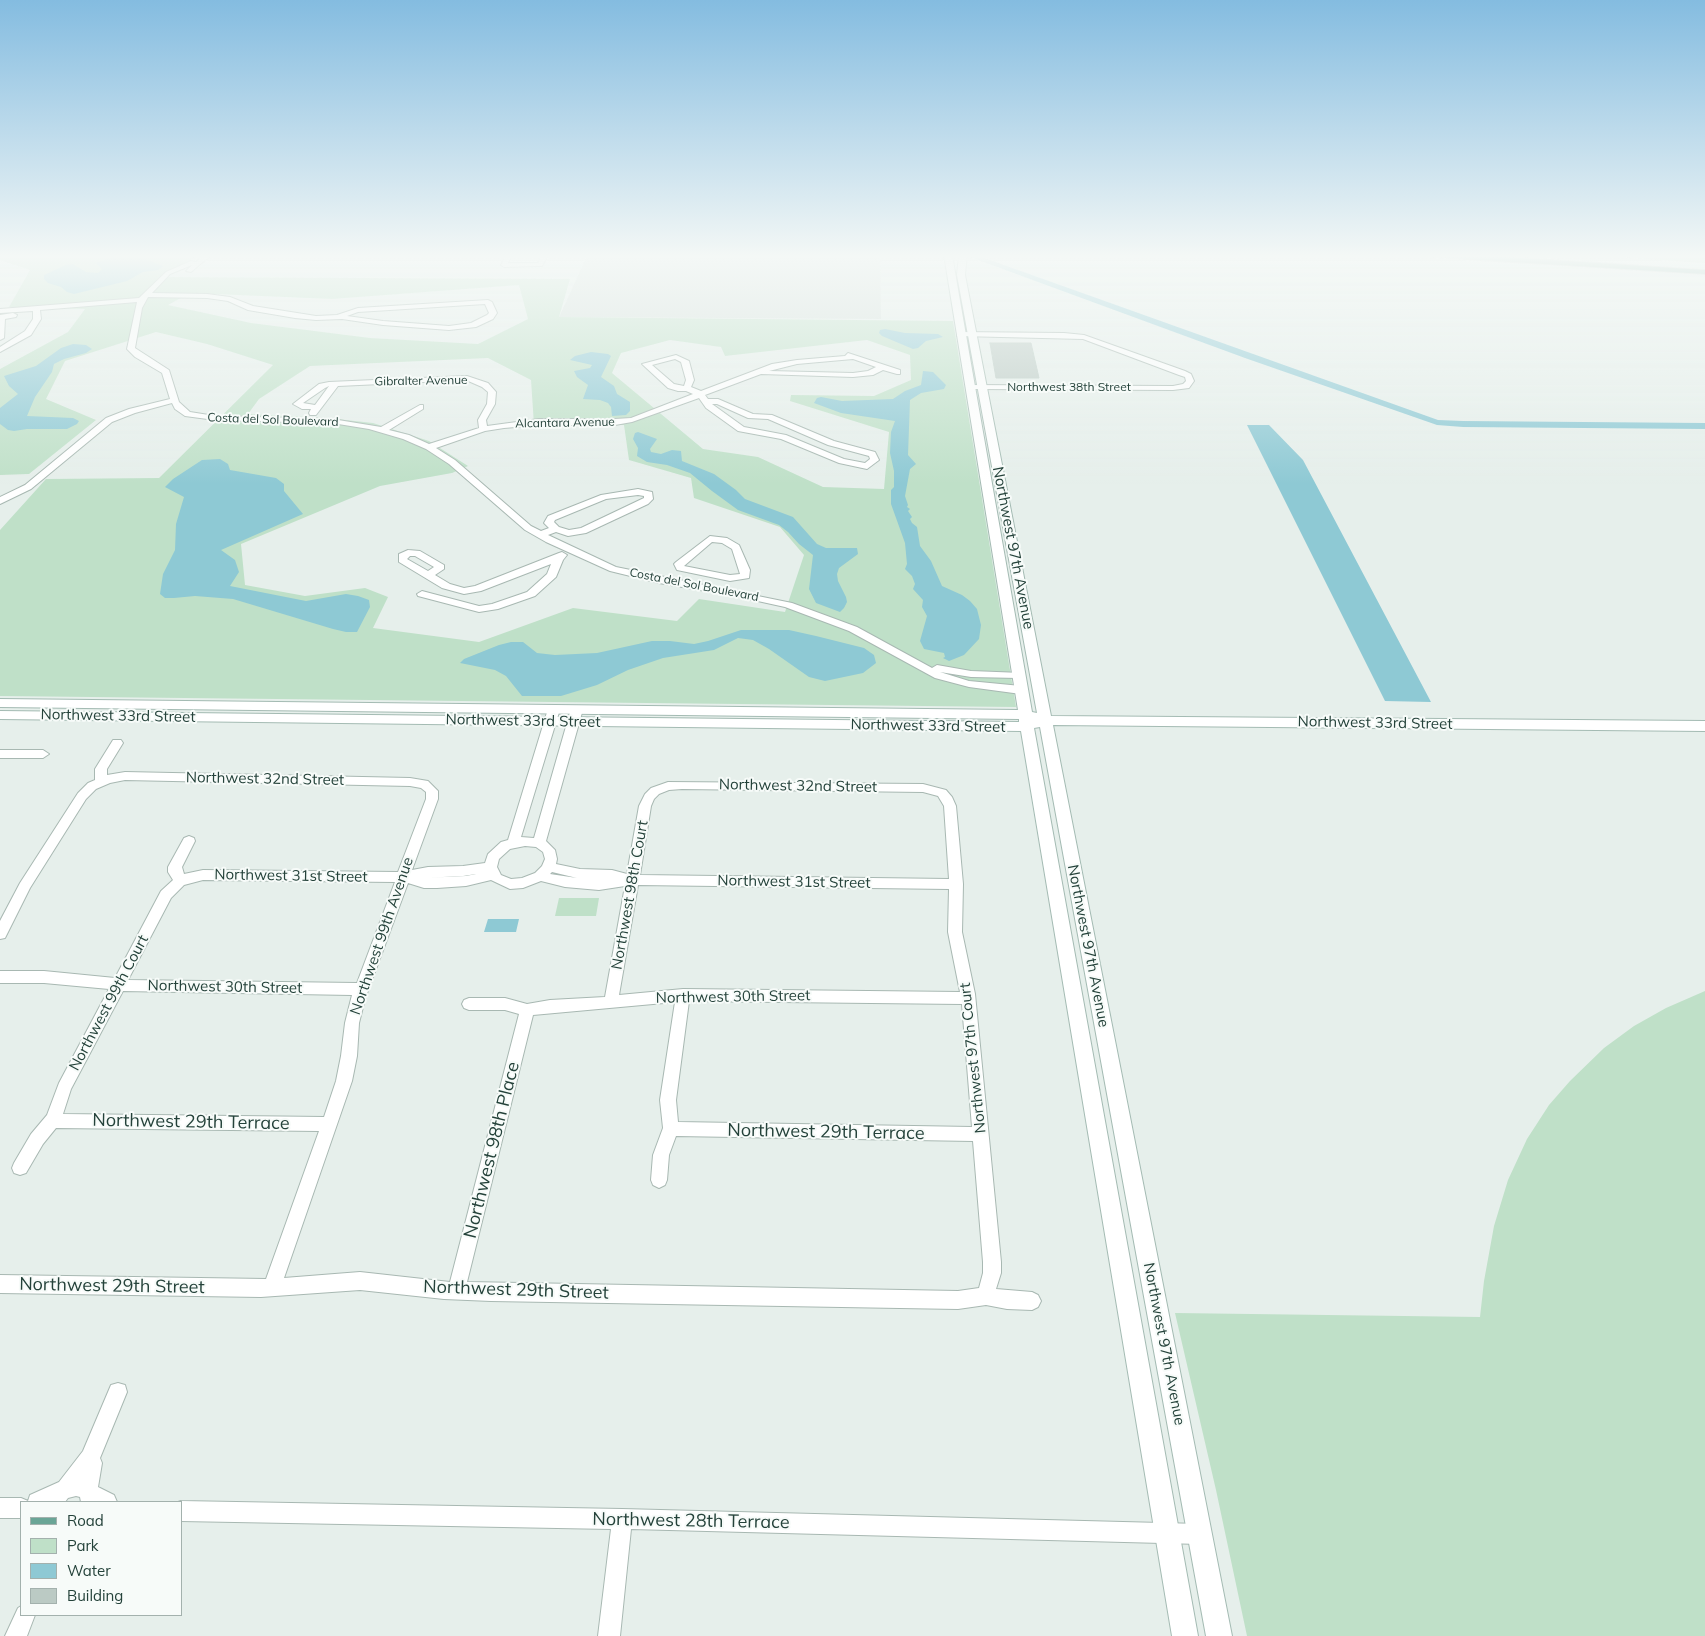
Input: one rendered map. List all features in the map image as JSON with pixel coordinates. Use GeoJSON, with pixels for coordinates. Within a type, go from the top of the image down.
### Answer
{"type":"FeatureCollection","features":[{"type":"Feature","properties":{"kind":"street"},"geometry":{"type":"LineString","coordinates":[[0,350],[29,331]]}},
{"type":"Feature","properties":{"kind":"street"},"geometry":{"type":"LineString","coordinates":[[0,501],[28,487],[109,420],[132,411],[174,400],[166,372],[138,356],[131,349],[135,331]]}},
{"type":"Feature","properties":{"kind":"street"},"geometry":{"type":"LineString","coordinates":[[960,334],[972,334]]}},
{"type":"Feature","properties":{"kind":"street","name":"Northwest 97th Avenue"},"geometry":{"type":"LineString","coordinates":[[960,334],[1185,1636]]}},
{"type":"Feature","properties":{"kind":"street","name":"Northwest 97th Avenue"},"geometry":{"type":"LineString","coordinates":[[972,334],[994,441],[1219,1636]]}},
{"type":"Feature","properties":{"kind":"street","name":"Northwest 38th Street"},"geometry":{"type":"LineString","coordinates":[[969,387],[1169,388],[1186,386],[1190,383],[1190,379],[1182,373],[1093,339],[1064,335],[972,334]]}},
{"type":"Feature","properties":{"kind":"street"},"geometry":{"type":"LineString","coordinates":[[846,354],[897,372]]}},
{"type":"Feature","properties":{"kind":"street","name":"Alcantara Avenue"},"geometry":{"type":"LineString","coordinates":[[429,447],[483,429],[531,422],[615,422],[639,418],[757,373],[791,363],[854,357]]}},
{"type":"Feature","properties":{"kind":"street"},"geometry":{"type":"LineString","coordinates":[[683,388],[690,380],[683,359],[670,358],[646,364],[671,386],[700,394],[709,406],[740,430],[783,437],[834,459],[864,466],[870,465],[875,460],[872,454],[827,441],[770,417],[751,416],[718,400],[707,402]]}},
{"type":"Feature","properties":{"kind":"street"},"geometry":{"type":"LineString","coordinates":[[757,373],[853,375],[870,373],[883,367]]}},
{"type":"Feature","properties":{"kind":"street","name":"Gibralter Avenue"},"geometry":{"type":"LineString","coordinates":[[317,407],[305,407],[297,404],[322,386],[336,383],[469,378],[487,386],[492,392],[491,404],[482,420],[483,429]]}},
{"type":"Feature","properties":{"kind":"street"},"geometry":{"type":"LineString","coordinates":[[309,420],[336,383]]}},
{"type":"Feature","properties":{"kind":"street"},"geometry":{"type":"LineString","coordinates":[[683,388],[690,398]]}},
{"type":"Feature","properties":{"kind":"street","name":"Costa del Sol Boulevard"},"geometry":{"type":"LineString","coordinates":[[174,400],[183,411],[199,416],[344,423],[382,430],[406,437],[429,447],[452,462],[519,521],[540,536],[568,550],[619,570],[659,580],[768,600],[825,617],[858,632],[932,673],[969,684],[1021,690]]}},
{"type":"Feature","properties":{"kind":"street"},"geometry":{"type":"LineString","coordinates":[[382,430],[420,407]]}},
{"type":"Feature","properties":{"kind":"street"},"geometry":{"type":"LineString","coordinates":[[978,441],[994,441]]}},
{"type":"Feature","properties":{"kind":"street"},"geometry":{"type":"LineString","coordinates":[[540,536],[556,529],[571,534],[587,530],[645,502],[649,494],[638,492],[604,497],[554,516],[549,523],[556,529]]}},
{"type":"Feature","properties":{"kind":"street"},"geometry":{"type":"LineString","coordinates":[[708,540],[724,540],[736,547],[745,570],[745,576],[735,578],[711,574],[682,570],[679,565],[708,540]]}},
{"type":"Feature","properties":{"kind":"street"},"geometry":{"type":"LineString","coordinates":[[428,575],[446,586],[462,591],[473,590],[558,558],[568,550]]}},
{"type":"Feature","properties":{"kind":"street"},"geometry":{"type":"LineString","coordinates":[[422,594],[479,609],[512,602],[531,594],[549,577],[555,570],[558,558]]}},
{"type":"Feature","properties":{"kind":"street"},"geometry":{"type":"LineString","coordinates":[[999,564],[1016,564]]}},
{"type":"Feature","properties":{"kind":"street"},"geometry":{"type":"LineString","coordinates":[[702,588],[711,574]]}},
{"type":"Feature","properties":{"kind":"street"},"geometry":{"type":"LineString","coordinates":[[433,597],[446,586]]}},
{"type":"Feature","properties":{"kind":"street","name":"Costa del Sol Boulevard"},"geometry":{"type":"LineString","coordinates":[[920,665],[964,673],[1018,674]]}},
{"type":"Feature","properties":{"kind":"street","name":"Northwest 33rd Street"},"geometry":{"type":"LineString","coordinates":[[0,703],[552,715]]}},
{"type":"Feature","properties":{"kind":"street","name":"Northwest 33rd Street"},"geometry":{"type":"LineString","coordinates":[[0,715],[575,715],[1026,721],[1705,726]]}},
{"type":"Feature","properties":{"kind":"street"},"geometry":{"type":"LineString","coordinates":[[513,843],[552,715]]}},
{"type":"Feature","properties":{"kind":"street"},"geometry":{"type":"LineString","coordinates":[[539,843],[575,715]]}},
{"type":"Feature","properties":{"kind":"street"},"geometry":{"type":"LineString","coordinates":[[0,934],[25,886],[82,796],[92,786],[101,782],[101,769],[118,743]]}},
{"type":"Feature","properties":{"kind":"street"},"geometry":{"type":"LineString","coordinates":[[0,754],[43,754]]}},
{"type":"Feature","properties":{"kind":"street","name":"Northwest 32nd Street"},"geometry":{"type":"LineString","coordinates":[[101,782],[121,776],[216,777],[263,780],[420,782],[429,787]]}},
{"type":"Feature","properties":{"kind":"street","name":"Northwest 32nd Street"},"geometry":{"type":"LineString","coordinates":[[655,791],[668,786],[682,785],[916,788],[931,789],[942,793]]}},
{"type":"Feature","properties":{"kind":"street","name":"Northwest 99th Avenue"},"geometry":{"type":"LineString","coordinates":[[272,1288],[346,1073],[352,1023],[361,990],[432,799],[433,793],[429,787]]}},
{"type":"Feature","properties":{"kind":"street","name":"Northwest 98th Court"},"geometry":{"type":"LineString","coordinates":[[611,1002],[645,806],[649,797],[655,791]]}},
{"type":"Feature","properties":{"kind":"street","name":"Northwest 97th Court"},"geometry":{"type":"LineString","coordinates":[[942,793],[950,806],[956,884],[957,945],[968,998],[981,1134],[992,1268],[986,1296]]}},
{"type":"Feature","properties":{"kind":"street"},"geometry":{"type":"LineString","coordinates":[[525,840],[539,843],[546,847],[551,854],[544,872],[529,882],[516,884],[500,881],[491,871],[496,853],[513,843],[525,840]]}},
{"type":"Feature","properties":{"kind":"street"},"geometry":{"type":"LineString","coordinates":[[181,881],[175,872],[175,867],[188,841]]}},
{"type":"Feature","properties":{"kind":"street","name":"Northwest 31st Street"},"geometry":{"type":"LineString","coordinates":[[181,881],[192,877],[209,875],[402,877],[424,883],[437,883],[466,881],[491,871]]}},
{"type":"Feature","properties":{"kind":"street","name":"Northwest 31st Street"},"geometry":{"type":"LineString","coordinates":[[544,872],[565,882],[599,885],[632,880],[956,884]]}},
{"type":"Feature","properties":{"kind":"street","name":"Northwest 99th Court"},"geometry":{"type":"LineString","coordinates":[[20,1168],[37,1138],[54,1121],[64,1088],[118,985],[166,895],[181,881]]}},
{"type":"Feature","properties":{"kind":"street","name":"Northwest 30th Street"},"geometry":{"type":"LineString","coordinates":[[0,977],[50,977],[118,985],[361,990]]}},
{"type":"Feature","properties":{"kind":"street"},"geometry":{"type":"LineString","coordinates":[[659,1180],[662,1155],[671,1129],[668,1100],[683,995]]}},
{"type":"Feature","properties":{"kind":"street","name":"Northwest 30th Street"},"geometry":{"type":"LineString","coordinates":[[469,1004],[505,1004],[527,1010],[550,1006],[683,995],[968,998]]}},
{"type":"Feature","properties":{"kind":"street","name":"Northwest 98th Place"},"geometry":{"type":"LineString","coordinates":[[456,1291],[527,1010]]}},
{"type":"Feature","properties":{"kind":"street","name":"Northwest 29th Terrace"},"geometry":{"type":"LineString","coordinates":[[54,1121],[329,1124]]}},
{"type":"Feature","properties":{"kind":"street","name":"Northwest 29th Terrace"},"geometry":{"type":"LineString","coordinates":[[671,1129],[981,1134]]}},
{"type":"Feature","properties":{"kind":"street","name":"Northwest 29th Street"},"geometry":{"type":"LineString","coordinates":[[0,1284],[272,1288],[360,1281],[456,1291],[958,1300],[986,1296],[1006,1300],[1032,1301]]}},
{"type":"Feature","properties":{"kind":"street"},"geometry":{"type":"LineString","coordinates":[[59,1495],[90,1458],[118,1392]]}},
{"type":"Feature","properties":{"kind":"street"},"geometry":{"type":"LineString","coordinates":[[90,1458],[94,1497]]}},
{"type":"Feature","properties":{"kind":"street"},"geometry":{"type":"LineString","coordinates":[[41,1501],[59,1495],[76,1486],[94,1497]]}},
{"type":"Feature","properties":{"kind":"street"},"geometry":{"type":"LineString","coordinates":[[0,1508],[20,1508]]}},
{"type":"Feature","properties":{"kind":"street","name":"Northwest 28th Terrace"},"geometry":{"type":"LineString","coordinates":[[182,1511],[622,1519],[1200,1534]]}},
{"type":"Feature","properties":{"kind":"street"},"geometry":{"type":"LineString","coordinates":[[609,1636],[622,1519]]}},
{"type":"Feature","properties":{"kind":"street"},"geometry":{"type":"LineString","coordinates":[[16,1636],[25,1616]]}},
{"type":"Feature","properties":{"kind":"green space"},"geometry":{"type":"Polygon","coordinates":[[[317,331],[370,338],[478,344],[503,331],[955,331],[1016,707],[0,696],[0,530],[46,479],[159,478],[273,365],[207,344],[156,332],[65,361],[46,399],[96,420],[29,474],[0,475],[0,369],[68,332],[317,331]],[[670,340],[621,353],[612,373],[703,449],[758,457],[823,487],[884,489],[889,432],[790,401],[791,395],[874,396],[911,380],[910,355],[867,340],[725,356],[721,347],[670,340]],[[488,358],[310,366],[259,399],[248,414],[328,418],[373,423],[429,441],[468,466],[452,473],[380,486],[241,544],[245,585],[305,596],[365,588],[388,597],[373,628],[479,642],[573,608],[677,621],[699,599],[785,612],[804,555],[780,527],[694,498],[691,478],[629,460],[624,425],[534,425],[531,380],[488,358]]]}},
{"type":"Feature","properties":{"kind":"green space"},"geometry":{"type":"Polygon","coordinates":[[[559,898],[599,898],[596,916],[555,916],[559,898]]]}},
{"type":"Feature","properties":{"kind":"green space"},"geometry":{"type":"Polygon","coordinates":[[[1705,991],[1705,1636],[1247,1636],[1216,1490],[1175,1313],[1480,1317],[1484,1281],[1494,1226],[1508,1180],[1527,1139],[1549,1105],[1570,1081],[1604,1048],[1634,1026],[1666,1008],[1705,991]]]}},
{"type":"Feature","properties":{"kind":"water"},"geometry":{"type":"Polygon","coordinates":[[[880,331],[897,331],[938,334],[943,337],[926,341],[918,348],[913,349],[879,333],[880,331]]]}},
{"type":"Feature","properties":{"kind":"water"},"geometry":{"type":"Polygon","coordinates":[[[73,344],[86,345],[92,349],[86,353],[54,364],[52,372],[35,397],[27,416],[73,418],[79,421],[77,424],[67,429],[27,429],[14,431],[8,430],[0,424],[0,408],[18,394],[9,386],[4,376],[36,366],[61,348],[73,344]]]}},
{"type":"Feature","properties":{"kind":"water"},"geometry":{"type":"Polygon","coordinates":[[[591,352],[611,356],[601,377],[614,386],[617,394],[630,402],[630,411],[626,415],[612,416],[611,407],[608,403],[600,400],[583,399],[588,385],[577,377],[574,371],[590,368],[592,365],[570,360],[575,356],[591,352]]]}},
{"type":"Feature","properties":{"kind":"water"},"geometry":{"type":"Polygon","coordinates":[[[923,371],[933,372],[946,385],[944,389],[921,393],[910,400],[908,455],[916,464],[910,469],[905,496],[907,507],[910,509],[908,511],[912,517],[910,519],[912,523],[917,527],[920,546],[931,561],[942,586],[962,595],[970,601],[977,609],[981,625],[979,639],[964,655],[949,661],[943,658],[945,657],[944,653],[924,649],[920,641],[927,616],[922,607],[923,600],[913,589],[915,584],[912,576],[905,569],[907,564],[905,543],[891,504],[894,471],[890,453],[891,432],[895,421],[841,413],[814,403],[817,398],[821,397],[842,401],[893,399],[905,391],[921,385],[923,371]]]}},
{"type":"Feature","properties":{"kind":"water"},"geometry":{"type":"Polygon","coordinates":[[[1247,425],[1269,425],[1303,460],[1431,702],[1385,701],[1247,425]]]}},
{"type":"Feature","properties":{"kind":"water"},"geometry":{"type":"Polygon","coordinates":[[[638,432],[657,439],[650,449],[651,452],[661,454],[672,450],[681,451],[682,461],[714,474],[745,499],[793,517],[817,544],[826,548],[857,548],[858,554],[839,568],[837,574],[838,581],[846,597],[847,602],[844,608],[840,612],[816,603],[809,589],[813,555],[788,532],[779,525],[738,510],[690,473],[667,465],[647,462],[637,456],[638,448],[633,439],[635,433],[638,432]]]}},
{"type":"Feature","properties":{"kind":"water"},"geometry":{"type":"Polygon","coordinates":[[[220,459],[228,464],[230,470],[276,478],[284,484],[284,491],[303,514],[221,550],[235,560],[239,572],[230,586],[306,601],[346,594],[358,596],[369,600],[370,607],[357,632],[333,629],[233,599],[195,596],[165,598],[160,594],[163,574],[175,550],[176,524],[184,497],[165,487],[173,479],[202,460],[220,459]]]}},
{"type":"Feature","properties":{"kind":"water"},"geometry":{"type":"Polygon","coordinates":[[[741,630],[789,630],[816,636],[864,648],[874,655],[876,663],[863,673],[825,681],[809,677],[753,640],[738,638],[714,650],[663,658],[628,670],[597,685],[561,696],[522,696],[506,676],[495,670],[460,663],[464,659],[511,642],[523,642],[537,653],[555,655],[597,653],[652,641],[694,644],[741,630]]]}},
{"type":"Feature","properties":{"kind":"water"},"geometry":{"type":"Polygon","coordinates":[[[488,919],[519,919],[516,932],[484,932],[488,919]]]}},
{"type":"Feature","properties":{"kind":"building"},"geometry":{"type":"Polygon","coordinates":[[[990,343],[1031,343],[1039,378],[996,378],[990,343]]]}},
{"type":"Feature","properties":{"kind":"waterway"},"geometry":{"type":"LineString","coordinates":[[1180,331],[1437,422],[1463,424],[1705,426]]}}]}
